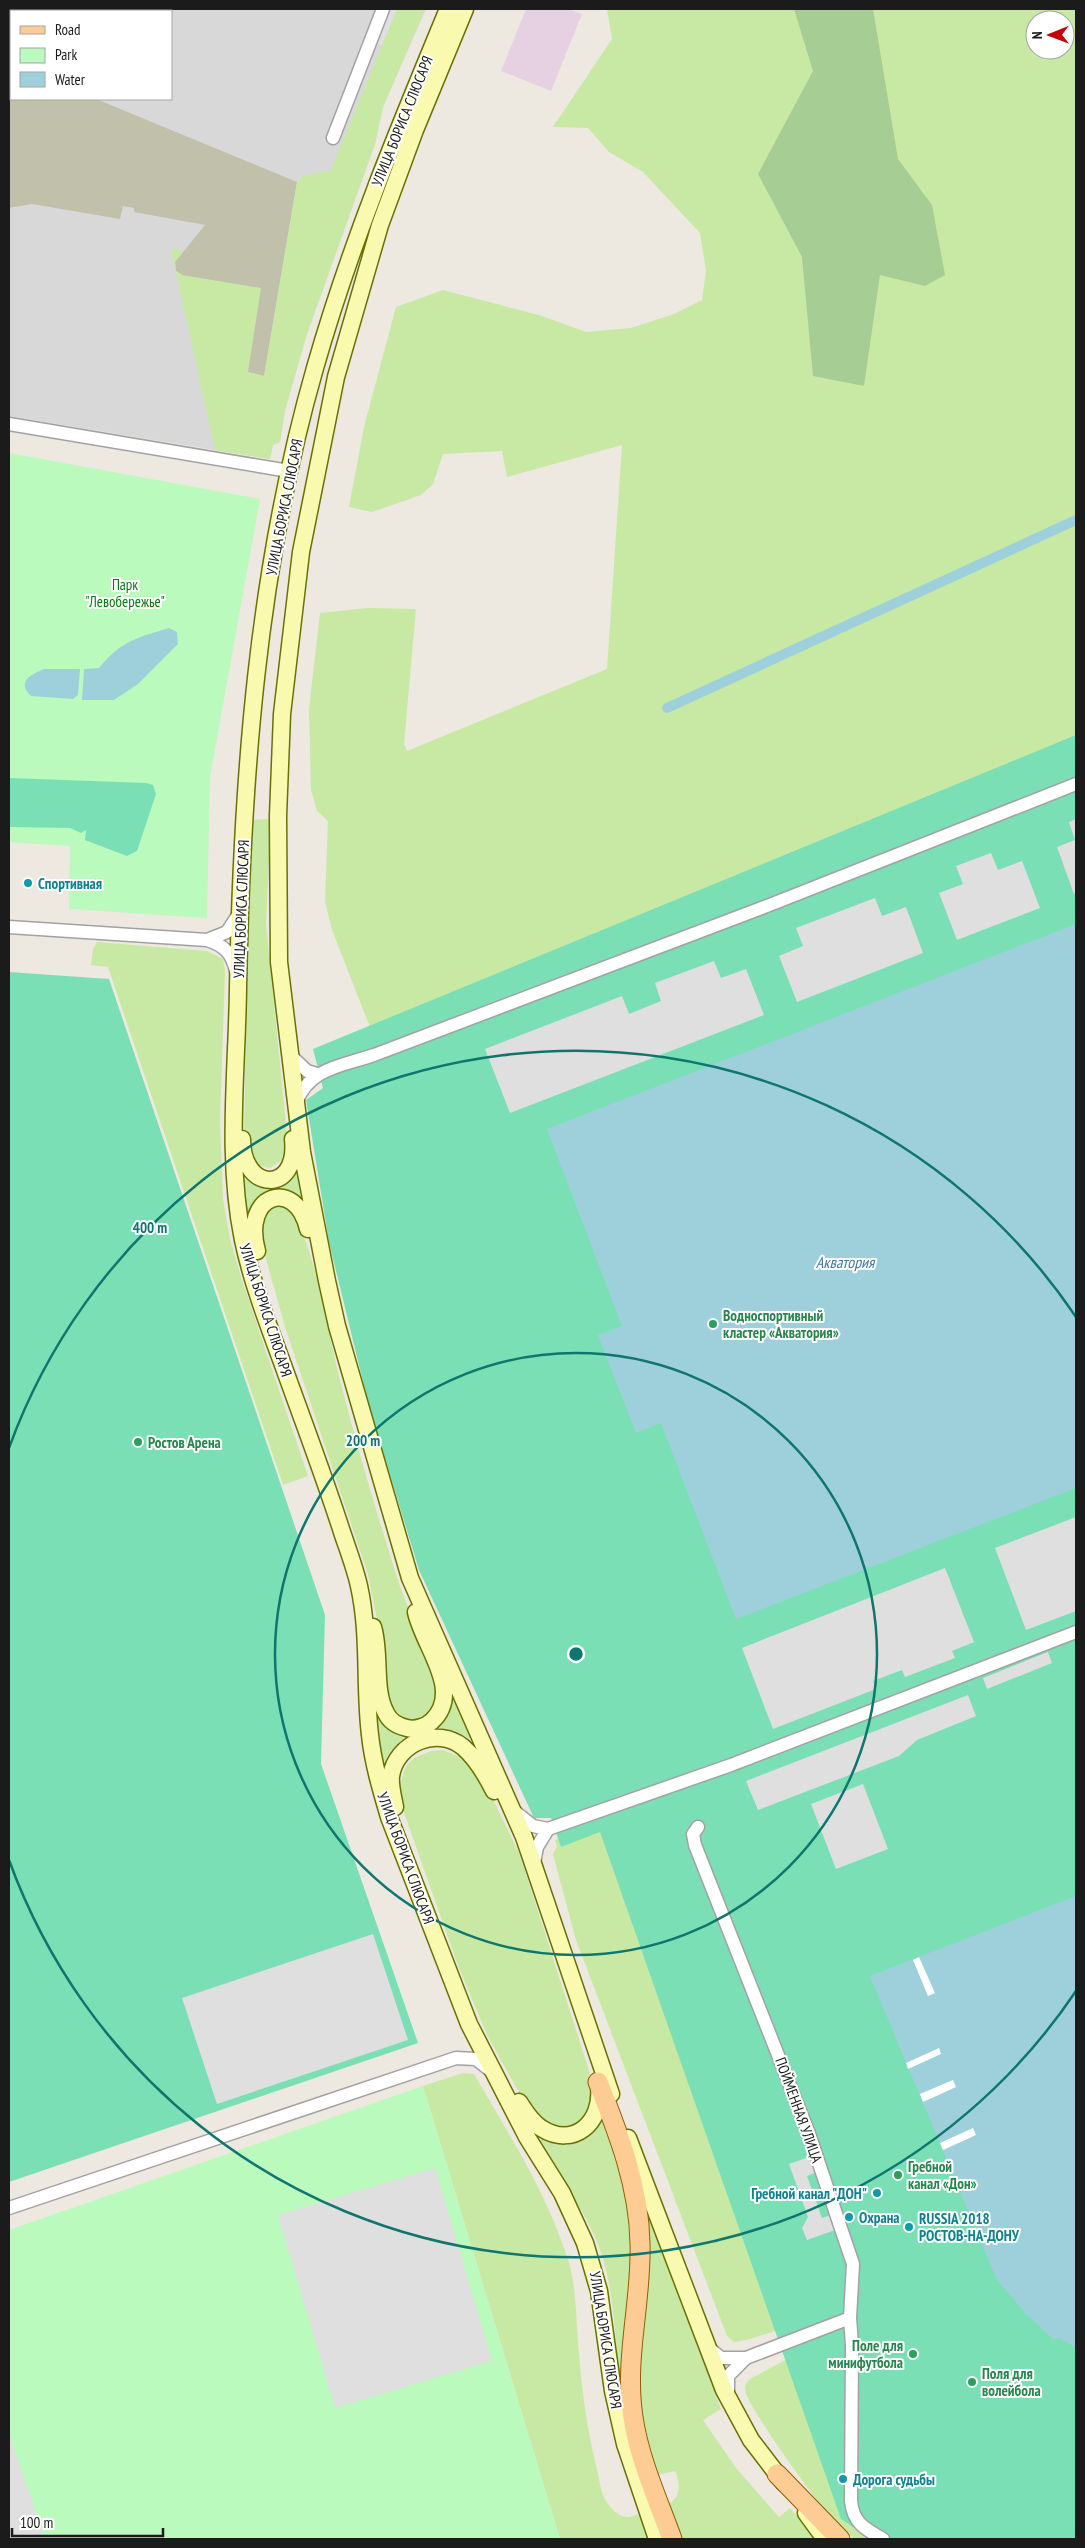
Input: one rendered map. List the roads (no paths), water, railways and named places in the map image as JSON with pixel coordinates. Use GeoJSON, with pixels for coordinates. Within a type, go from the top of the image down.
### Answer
{"type":"FeatureCollection","features":[{"type":"Feature","properties":{"kind":"main road","name":"УЛИЦА БОРИСА СЛЮСАРЯ"},"geometry":{"type":"LineString","coordinates":[[448,9],[359,227],[314,370],[289,470],[274,550],[253,695],[243,814],[233,1155],[238,1209],[244,1244],[266,1319],[329,1491],[359,1584],[364,1624],[368,1710],[374,1762],[389,1817],[445,1966],[489,2066],[562,2193],[593,2262],[600,2291],[619,2421],[645,2485],[657,2539]]}},
{"type":"Feature","properties":{"kind":"main road","name":"УЛИЦА БОРИСА СЛЮСАРЯ"},"geometry":{"type":"LineString","coordinates":[[465,9],[414,130],[380,225],[336,377],[301,552],[282,714],[278,816],[279,962],[295,1097],[326,1281],[337,1326],[410,1578],[514,1811],[534,1863],[584,2019],[704,2342],[730,2402],[751,2440],[825,2539]]}},
{"type":"Feature","properties":{"kind":"main road"},"geometry":{"type":"LineString","coordinates":[[236,1087],[242,1098],[244,1158],[254,1175],[268,1180],[285,1174],[293,1158],[289,1102],[295,1097]]}},
{"type":"Feature","properties":{"kind":"main road"},"geometry":{"type":"LineString","coordinates":[[266,1319],[271,1313],[272,1306],[254,1243],[253,1228],[254,1217],[263,1204],[278,1198],[287,1199],[298,1204],[307,1222],[318,1274],[326,1281]]}},
{"type":"Feature","properties":{"kind":"main road"},"geometry":{"type":"LineString","coordinates":[[359,1584],[375,1634],[380,1695],[385,1712],[391,1721],[411,1728],[430,1723],[441,1711],[445,1693],[442,1678],[419,1626],[410,1578]]}},
{"type":"Feature","properties":{"kind":"main road"},"geometry":{"type":"LineString","coordinates":[[417,1888],[420,1878],[391,1791],[392,1775],[396,1762],[414,1744],[426,1738],[439,1738],[462,1747],[486,1773],[516,1836],[524,1837]]}},
{"type":"Feature","properties":{"kind":"main road"},"geometry":{"type":"LineString","coordinates":[[584,2019],[581,2034],[626,2157],[636,2192],[640,2244],[630,2364],[630,2396],[645,2485],[672,2539]]}},
{"type":"Feature","properties":{"kind":"main road"},"geometry":{"type":"LineString","coordinates":[[489,2066],[496,2060],[528,2116],[539,2127],[559,2135],[580,2132],[594,2118],[599,2109],[598,2082]]}},
{"type":"Feature","properties":{"kind":"main road"},"geometry":{"type":"LineString","coordinates":[[777,2474],[840,2539]]}},
{"type":"Feature","properties":{"kind":"street"},"geometry":{"type":"LineString","coordinates":[[332,138],[383,9]]}},
{"type":"Feature","properties":{"kind":"street"},"geometry":{"type":"LineString","coordinates":[[9,424],[289,470]]}},
{"type":"Feature","properties":{"kind":"street"},"geometry":{"type":"LineString","coordinates":[[295,1097],[316,1074],[374,1055],[767,906],[1076,784]]}},
{"type":"Feature","properties":{"kind":"street"},"geometry":{"type":"LineString","coordinates":[[207,940],[227,932],[240,912]]}},
{"type":"Feature","properties":{"kind":"street"},"geometry":{"type":"LineString","coordinates":[[9,927],[207,940],[226,948],[232,956],[238,985]]}},
{"type":"Feature","properties":{"kind":"street"},"geometry":{"type":"LineString","coordinates":[[289,1053],[307,1071],[316,1074]]}},
{"type":"Feature","properties":{"kind":"street"},"geometry":{"type":"LineString","coordinates":[[514,1811],[533,1826],[548,1829],[731,1765],[1076,1632]]}},
{"type":"Feature","properties":{"kind":"street","name":"ПОЙМЕННАЯ УЛИЦА"},"geometry":{"type":"LineString","coordinates":[[698,1827],[693,1834],[695,1845],[762,2012],[840,2221],[853,2264],[850,2318],[852,2345],[852,2512],[855,2520],[863,2527],[883,2539]]}},
{"type":"Feature","properties":{"kind":"street"},"geometry":{"type":"LineString","coordinates":[[534,1863],[538,1846],[548,1829]]}},
{"type":"Feature","properties":{"kind":"street"},"geometry":{"type":"LineString","coordinates":[[9,2208],[456,2058],[476,2058],[489,2066]]}},
{"type":"Feature","properties":{"kind":"street"},"geometry":{"type":"LineString","coordinates":[[704,2342],[721,2358],[746,2358],[850,2318]]}},
{"type":"Feature","properties":{"kind":"street"},"geometry":{"type":"LineString","coordinates":[[730,2402],[727,2387],[728,2376],[746,2358]]}},
{"type":"Feature","properties":{"kind":"water"},"geometry":{"type":"Polygon","coordinates":[[[169,628],[177,632],[178,644],[138,684],[114,700],[82,700],[84,669],[99,668],[115,651],[131,641],[169,628]]]}},
{"type":"Feature","properties":{"kind":"water"},"geometry":{"type":"Polygon","coordinates":[[[44,669],[80,669],[78,695],[73,699],[31,696],[25,687],[25,683],[34,673],[44,669]]]}},
{"type":"Feature","properties":{"kind":"water","name":"Акватория"},"geometry":{"type":"Polygon","coordinates":[[[1076,924],[1076,1488],[736,1619],[661,1423],[636,1433],[598,1335],[622,1326],[547,1129],[1076,924]]]}},
{"type":"Feature","properties":{"kind":"water","name":"Гребной канал «Дон»"},"geometry":{"type":"Polygon","coordinates":[[[1076,1896],[1076,2348],[1060,2338],[1053,2339],[1027,2315],[997,2280],[870,1976],[1076,1896]]]}},
{"type":"Feature","properties":{"kind":"waterway"},"geometry":{"type":"LineString","coordinates":[[667,708],[1076,520]]}},
{"type":"Feature","properties":{"kind":"place","name":"Спортивная"},"geometry":{"type":"Point","coordinates":[28,883]}},
{"type":"Feature","properties":{"kind":"place","name":"Водноспортивный кластер «Акватория»"},"geometry":{"type":"Point","coordinates":[713,1324]}},
{"type":"Feature","properties":{"kind":"place","name":"Ростов Арена"},"geometry":{"type":"Point","coordinates":[138,1442]}},
{"type":"Feature","properties":{"kind":"place","name":"Гребной канал «Дон»"},"geometry":{"type":"Point","coordinates":[898,2175]}},
{"type":"Feature","properties":{"kind":"place","name":"Гребной канал \"ДОН\""},"geometry":{"type":"Point","coordinates":[877,2193]}},
{"type":"Feature","properties":{"kind":"place","name":"Охрана"},"geometry":{"type":"Point","coordinates":[849,2217]}},
{"type":"Feature","properties":{"kind":"place","name":"RUSSIA 2018 РОСТОВ-НА-ДОНУ"},"geometry":{"type":"Point","coordinates":[909,2227]}},
{"type":"Feature","properties":{"kind":"place","name":"Поле для минифутбола"},"geometry":{"type":"Point","coordinates":[913,2354]}},
{"type":"Feature","properties":{"kind":"place","name":"Поля для волейбола"},"geometry":{"type":"Point","coordinates":[972,2382]}},
{"type":"Feature","properties":{"kind":"place","name":"Дорога судьбы"},"geometry":{"type":"Point","coordinates":[843,2479]}},
{"type":"Feature","properties":{"kind":"park label","name":"Парк \"Левобережье\""},"geometry":{"type":"Point","coordinates":[125,592]}}]}
